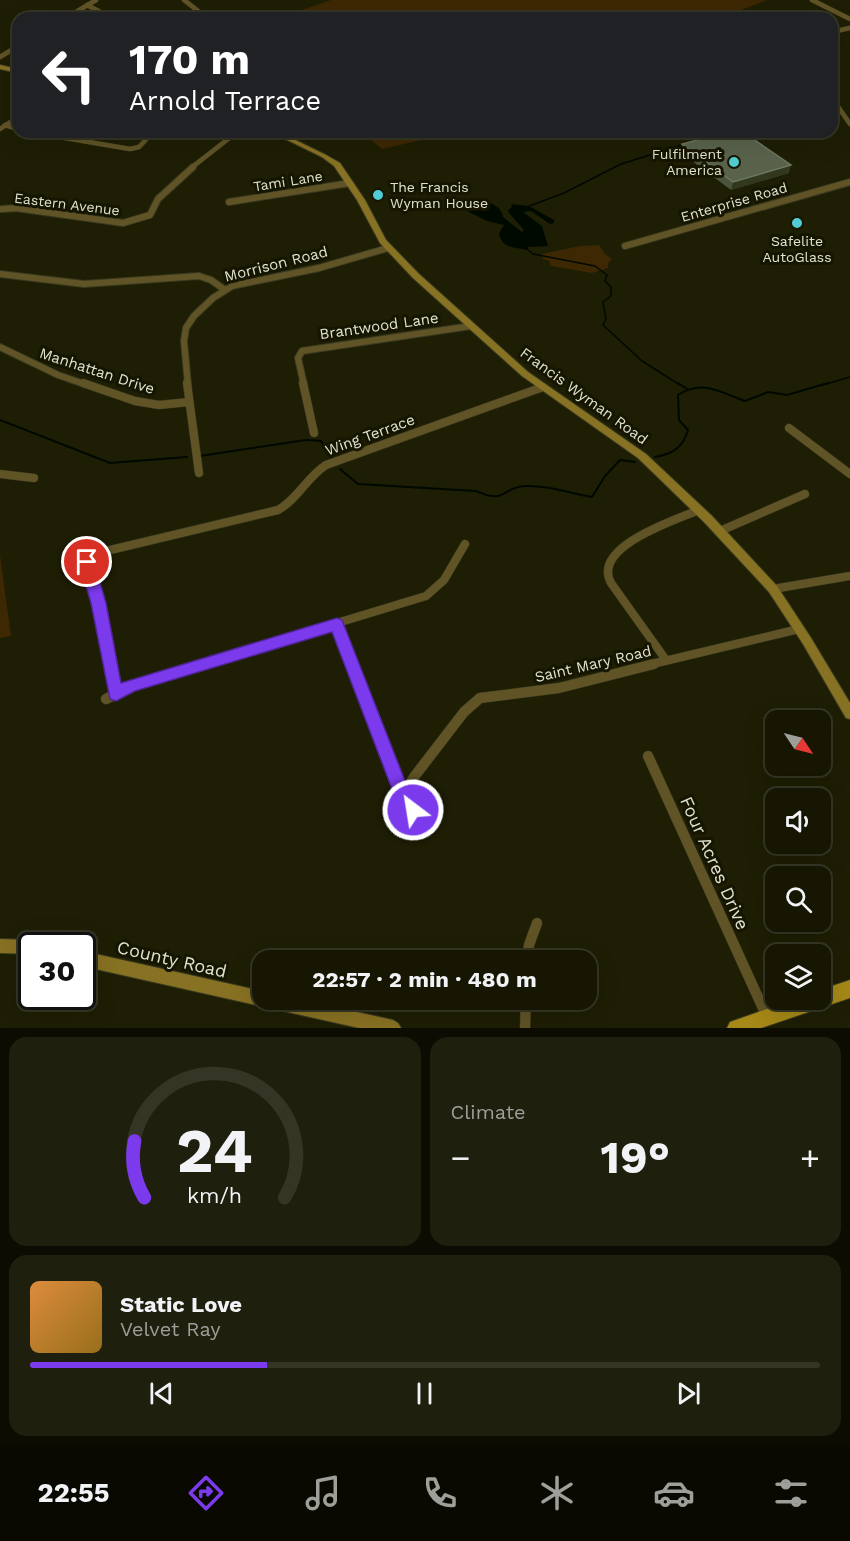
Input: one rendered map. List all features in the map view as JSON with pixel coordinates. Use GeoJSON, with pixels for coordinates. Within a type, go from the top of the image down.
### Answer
{"type":"FeatureCollection","features":[{"type":"Feature","properties":{"kind":"main road","name":"Francis Wyman Road"},"geometry":{"type":"LineString","coordinates":[[286,138],[331,160],[341,169],[388,248],[471,326],[543,387],[637,452],[720,531],[773,589],[800,629],[850,714]]}},
{"type":"Feature","properties":{"kind":"main road"},"geometry":{"type":"LineString","coordinates":[[0,946],[18,947]]}},
{"type":"Feature","properties":{"kind":"main road","name":"County Road"},"geometry":{"type":"LineString","coordinates":[[96,961],[393,1028]]}},
{"type":"Feature","properties":{"kind":"main road"},"geometry":{"type":"LineString","coordinates":[[831,995],[850,989]]}},
{"type":"Feature","properties":{"kind":"main road"},"geometry":{"type":"LineString","coordinates":[[743,1027],[788,1010]]}},
{"type":"Feature","properties":{"kind":"street"},"geometry":{"type":"LineString","coordinates":[[76,12],[96,0]]}},
{"type":"Feature","properties":{"kind":"street"},"geometry":{"type":"LineString","coordinates":[[184,0],[199,12]]}},
{"type":"Feature","properties":{"kind":"street"},"geometry":{"type":"LineString","coordinates":[[812,0],[836,12]]}},
{"type":"Feature","properties":{"kind":"street"},"geometry":{"type":"LineString","coordinates":[[87,5],[100,12]]}},
{"type":"Feature","properties":{"kind":"street"},"geometry":{"type":"LineString","coordinates":[[838,109],[850,124]]}},
{"type":"Feature","properties":{"kind":"street"},"geometry":{"type":"LineString","coordinates":[[58,138],[134,149],[146,138]]}},
{"type":"Feature","properties":{"kind":"street","name":"Eastern Avenue"},"geometry":{"type":"LineString","coordinates":[[2,209],[16,208],[123,223],[139,220],[152,213],[158,200],[179,177],[229,138]]}},
{"type":"Feature","properties":{"kind":"street","name":"Enterprise Road"},"geometry":{"type":"LineString","coordinates":[[625,246],[850,182]]}},
{"type":"Feature","properties":{"kind":"street","name":"Tami Lane"},"geometry":{"type":"LineString","coordinates":[[228,202],[350,183]]}},
{"type":"Feature","properties":{"kind":"street","name":"Morrison Road"},"geometry":{"type":"LineString","coordinates":[[199,473],[189,402],[185,331],[201,308],[225,290],[248,282],[335,264],[388,248]]}},
{"type":"Feature","properties":{"kind":"street"},"geometry":{"type":"LineString","coordinates":[[0,274],[84,284],[199,276],[211,279],[225,290]]}},
{"type":"Feature","properties":{"kind":"street","name":"Brantwood Lane"},"geometry":{"type":"LineString","coordinates":[[314,433],[298,358],[302,351],[471,326]]}},
{"type":"Feature","properties":{"kind":"street","name":"Manhattan Drive"},"geometry":{"type":"LineString","coordinates":[[1,349],[52,373],[135,402],[159,405],[189,402]]}},
{"type":"Feature","properties":{"kind":"street","name":"Wing Terrace"},"geometry":{"type":"LineString","coordinates":[[116,694],[91,573],[87,562],[81,557],[278,510],[294,500],[310,476],[326,465],[543,387]]}},
{"type":"Feature","properties":{"kind":"street"},"geometry":{"type":"LineString","coordinates":[[789,428],[850,474]]}},
{"type":"Feature","properties":{"kind":"street"},"geometry":{"type":"LineString","coordinates":[[0,474],[34,477]]}},
{"type":"Feature","properties":{"kind":"street"},"geometry":{"type":"LineString","coordinates":[[720,531],[805,494]]}},
{"type":"Feature","properties":{"kind":"street"},"geometry":{"type":"LineString","coordinates":[[666,660],[612,584],[607,572],[618,552],[631,541],[699,510]]}},
{"type":"Feature","properties":{"kind":"street"},"geometry":{"type":"LineString","coordinates":[[106,699],[131,686],[429,595],[444,580],[465,544]]}},
{"type":"Feature","properties":{"kind":"street"},"geometry":{"type":"LineString","coordinates":[[773,589],[850,576]]}},
{"type":"Feature","properties":{"kind":"street","name":"Saint Mary Road"},"geometry":{"type":"LineString","coordinates":[[337,624],[403,796],[414,777],[457,720],[477,700],[500,694],[548,690],[800,629]]}},
{"type":"Feature","properties":{"kind":"street","name":"Four Acres Drive"},"geometry":{"type":"LineString","coordinates":[[648,756],[767,1017]]}},
{"type":"Feature","properties":{"kind":"street"},"geometry":{"type":"LineString","coordinates":[[528,950],[537,923]]}},
{"type":"Feature","properties":{"kind":"street"},"geometry":{"type":"LineString","coordinates":[[525,1028],[526,1010]]}},
{"type":"Feature","properties":{"kind":"shaded area"},"geometry":{"type":"Polygon","coordinates":[[[331,0],[767,0],[736,12],[296,12],[331,0]]]}},
{"type":"Feature","properties":{"kind":"shaded area"},"geometry":{"type":"Polygon","coordinates":[[[368,138],[431,138],[382,149],[368,138]]]}},
{"type":"Feature","properties":{"kind":"shaded area"},"geometry":{"type":"Polygon","coordinates":[[[488,202],[494,204],[503,217],[522,232],[524,230],[509,213],[511,204],[529,206],[554,220],[554,223],[550,224],[531,211],[523,212],[542,226],[548,246],[528,247],[528,250],[506,245],[499,233],[504,225],[487,221],[467,211],[488,202]]]}},
{"type":"Feature","properties":{"kind":"shaded area"},"geometry":{"type":"Polygon","coordinates":[[[599,245],[612,259],[608,268],[592,273],[551,266],[549,261],[543,259],[542,254],[579,246],[599,245]]]}},
{"type":"Feature","properties":{"kind":"shaded area"},"geometry":{"type":"Polygon","coordinates":[[[0,555],[11,636],[0,638],[0,555]]]}},
{"type":"Feature","properties":{"kind":"building","name":"Fulfilment America"},"geometry":{"type":"Polygon","coordinates":[[[704,138],[752,138],[791,165],[733,182],[682,144],[704,138]]]}},
{"type":"Feature","properties":{"kind":"waterway"},"geometry":{"type":"LineString","coordinates":[[527,207],[564,193],[621,164],[682,145]]}},
{"type":"Feature","properties":{"kind":"waterway"},"geometry":{"type":"LineString","coordinates":[[527,249],[533,254],[595,266],[607,275],[605,281],[611,287],[611,296],[603,302],[606,319],[603,325],[642,361],[680,385]]}},
{"type":"Feature","properties":{"kind":"waterway"},"geometry":{"type":"LineString","coordinates":[[823,385],[850,377]]}},
{"type":"Feature","properties":{"kind":"waterway"},"geometry":{"type":"LineString","coordinates":[[678,383],[687,389]]}},
{"type":"Feature","properties":{"kind":"waterway"},"geometry":{"type":"LineString","coordinates":[[655,457],[676,449],[686,436],[688,430],[679,420],[678,395],[687,390],[703,387],[745,401],[768,392],[787,395],[828,383]]}},
{"type":"Feature","properties":{"kind":"waterway"},"geometry":{"type":"LineString","coordinates":[[0,420],[110,463],[187,457]]}},
{"type":"Feature","properties":{"kind":"waterway"},"geometry":{"type":"LineString","coordinates":[[200,456],[306,440],[321,441],[332,458]]}},
{"type":"Feature","properties":{"kind":"waterway"},"geometry":{"type":"LineString","coordinates":[[340,469],[358,484],[476,491],[493,496],[499,496],[517,487],[533,486],[592,497],[605,476],[620,460],[635,462]]}},
{"type":"Feature","properties":{"kind":"place","name":"Fulfilment America"},"geometry":{"type":"Point","coordinates":[734,162]}},
{"type":"Feature","properties":{"kind":"place","name":"The Francis Wyman House"},"geometry":{"type":"Point","coordinates":[378,195]}},
{"type":"Feature","properties":{"kind":"place","name":"Safelite AutoGlass"},"geometry":{"type":"Point","coordinates":[797,223]}},
{"type":"Feature","properties":{"kind":"route"},"geometry":{"type":"LineString","coordinates":[[87,562],[98,603],[116,694],[131,686],[337,624],[403,796],[411,801],[413,810]]}}]}
